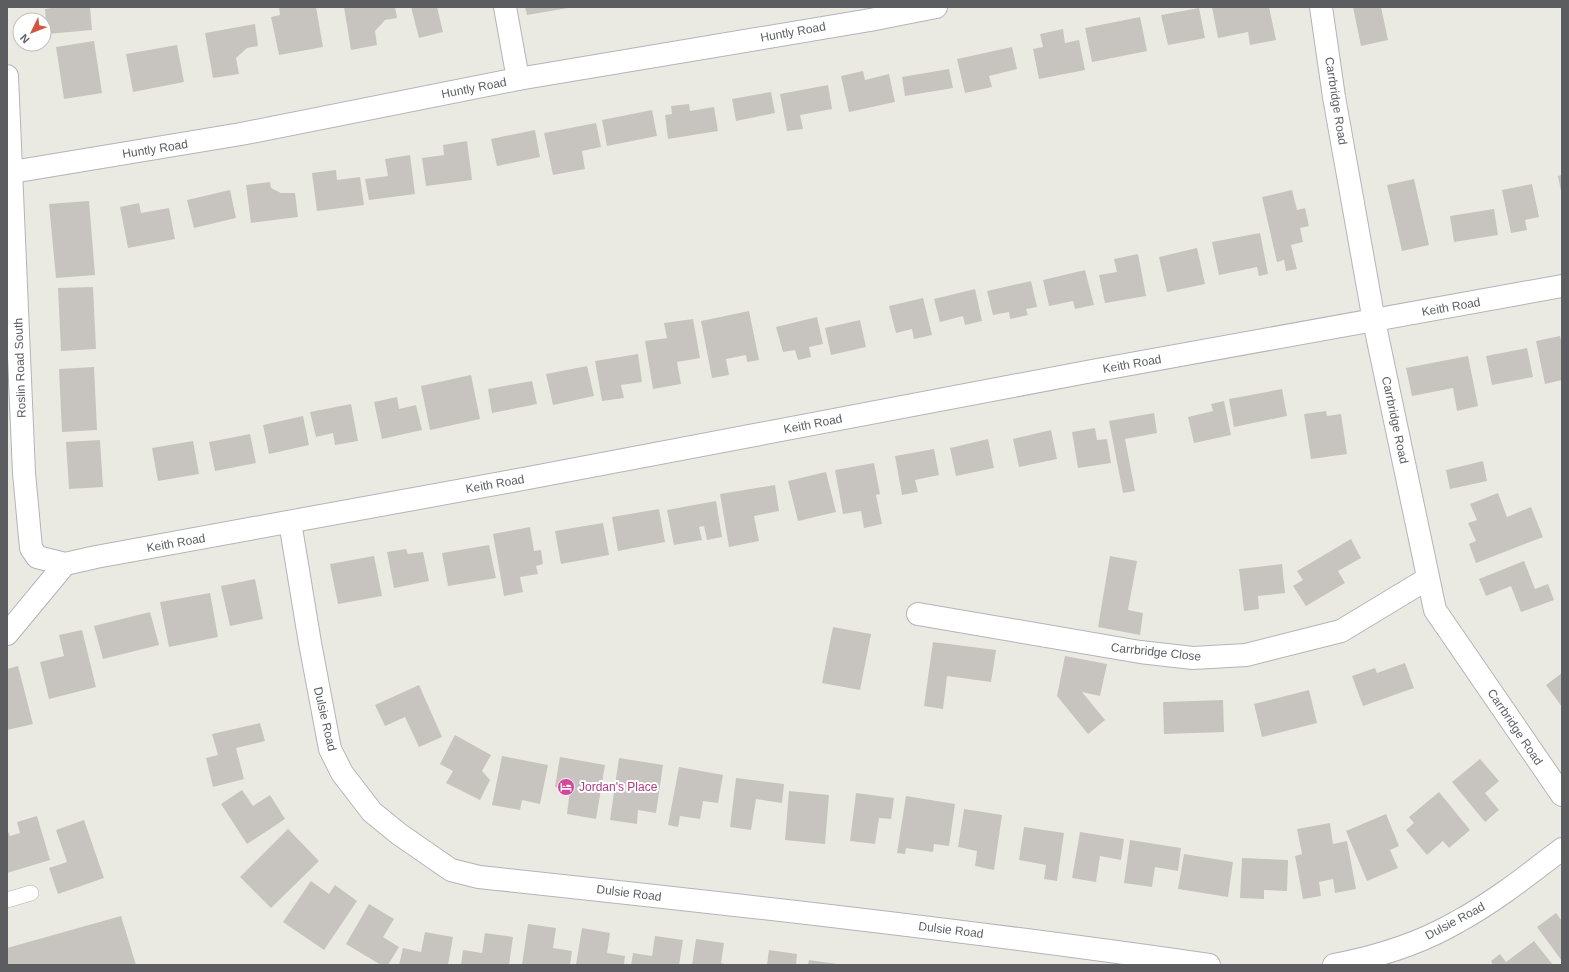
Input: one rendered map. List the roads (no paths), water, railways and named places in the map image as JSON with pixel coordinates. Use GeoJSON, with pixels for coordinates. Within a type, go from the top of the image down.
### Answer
{"type":"FeatureCollection","features":[{"type":"Feature","properties":{"kind":"street"},"geometry":{"type":"LineString","coordinates":[[505,7],[518,79]]}},
{"type":"Feature","properties":{"kind":"street","name":"Huntly Road"},"geometry":{"type":"LineString","coordinates":[[12,172],[241,134],[518,79],[870,20],[936,7]]}},
{"type":"Feature","properties":{"kind":"street","name":"Carrbridge Road"},"geometry":{"type":"LineString","coordinates":[[1320,7],[1374,321],[1435,610],[1562,796]]}},
{"type":"Feature","properties":{"kind":"street","name":"Roslin Road South"},"geometry":{"type":"LineString","coordinates":[[7,76],[24,458],[29,534],[31,548],[37,557],[65,564]]}},
{"type":"Feature","properties":{"kind":"street","name":"Keith Road"},"geometry":{"type":"LineString","coordinates":[[65,564],[96,557],[531,478],[1092,371],[1562,286]]}},
{"type":"Feature","properties":{"kind":"street","name":"Dulsie Road"},"geometry":{"type":"LineString","coordinates":[[290,522],[310,643],[330,749],[342,773],[372,812],[399,834],[451,870],[480,876],[1059,943],[1209,965]]}},
{"type":"Feature","properties":{"kind":"street"},"geometry":{"type":"LineString","coordinates":[[7,634],[65,564]]}},
{"type":"Feature","properties":{"kind":"street","name":"Carrbridge Close"},"geometry":{"type":"LineString","coordinates":[[918,614],[1140,652],[1193,658],[1246,655],[1341,631],[1428,579]]}},
{"type":"Feature","properties":{"kind":"street","name":"Dulsie Road"},"geometry":{"type":"LineString","coordinates":[[1334,965],[1366,959],[1411,944],[1457,923],[1499,896],[1562,850]]}},
{"type":"Feature","properties":{"kind":"lane"},"geometry":{"type":"LineString","coordinates":[[7,900],[31,893]]}},
{"type":"Feature","properties":{"kind":"place","name":"Jordan's Place"},"geometry":{"type":"Point","coordinates":[566,787]}}]}
